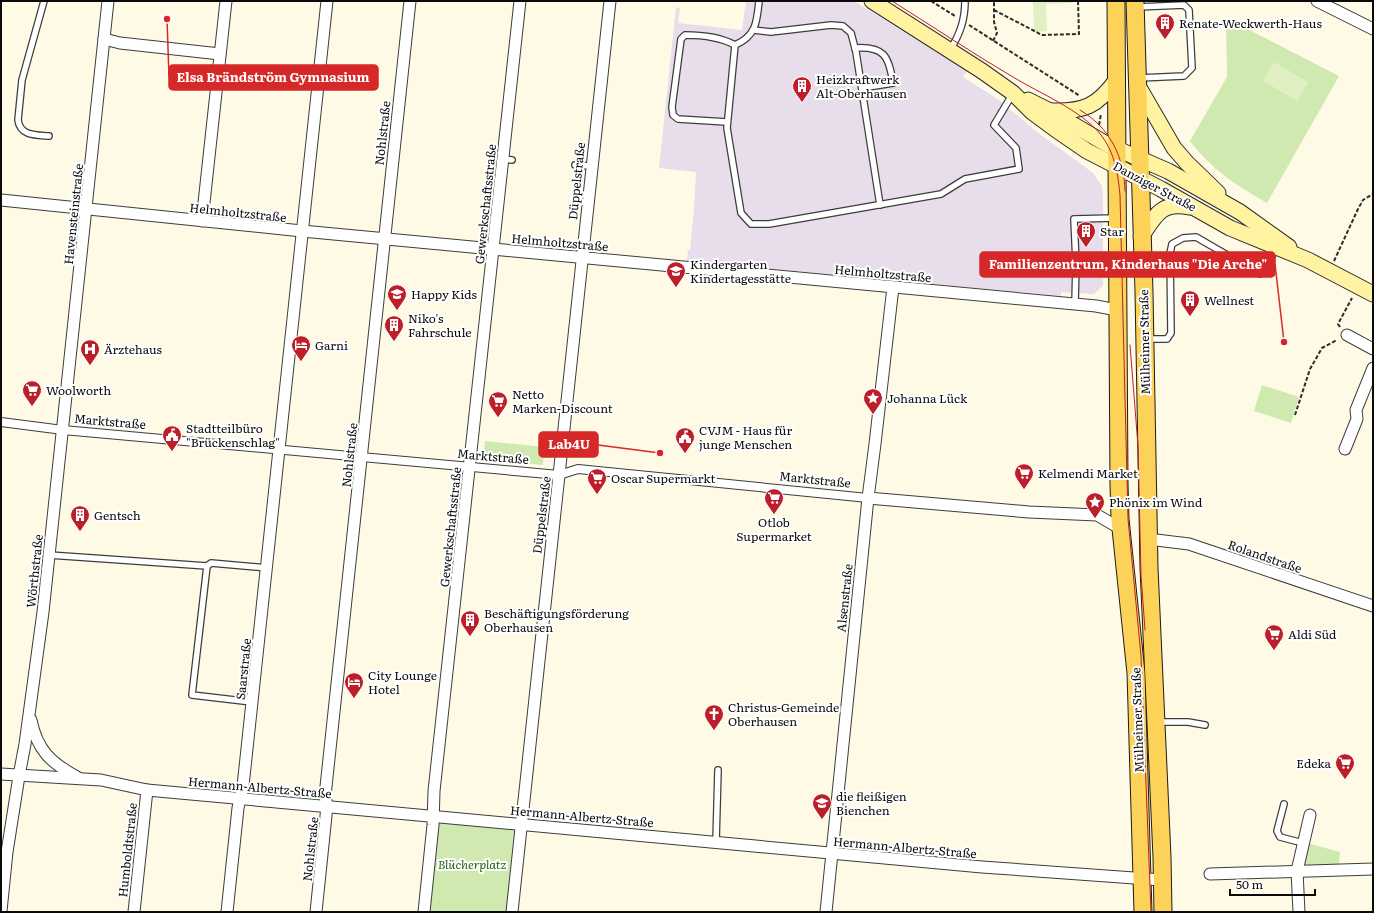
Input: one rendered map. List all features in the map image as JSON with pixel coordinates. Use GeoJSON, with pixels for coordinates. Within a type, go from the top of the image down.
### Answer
{"type":"FeatureCollection","features":[{"type":"Feature","properties":{"kind":"main road","name":"Danziger Straße"},"geometry":{"type":"LineString","coordinates":[[872,1],[950,50],[1013,93],[1050,111],[1117,158],[1140,177],[1230,228],[1278,244],[1373,294]]}},
{"type":"Feature","properties":{"kind":"main road","name":"Mülheimer Straße"},"geometry":{"type":"LineString","coordinates":[[1116,1],[1119,484],[1121,529],[1136,673],[1143,912]]}},
{"type":"Feature","properties":{"kind":"main road","name":"Mülheimer Straße"},"geometry":{"type":"LineString","coordinates":[[1135,4],[1140,159],[1148,539],[1163,912]]}},
{"type":"Feature","properties":{"kind":"main road"},"geometry":{"type":"LineString","coordinates":[[1050,111],[1080,109],[1093,104],[1104,96],[1117,79]]}},
{"type":"Feature","properties":{"kind":"main road"},"geometry":{"type":"LineString","coordinates":[[1137,81],[1163,132],[1177,152],[1240,212]]}},
{"type":"Feature","properties":{"kind":"main road","name":"Danziger Straße"},"geometry":{"type":"LineString","coordinates":[[1013,93],[1032,112],[1087,150],[1117,158],[1140,159],[1168,171],[1240,212],[1278,244]]}},
{"type":"Feature","properties":{"kind":"main road"},"geometry":{"type":"LineString","coordinates":[[1141,237],[1155,216],[1167,207],[1179,205],[1194,208]]}},
{"type":"Feature","properties":{"kind":"main road"},"geometry":{"type":"LineString","coordinates":[[1117,310],[1129,317],[1144,335]]}},
{"type":"Feature","properties":{"kind":"main road"},"geometry":{"type":"LineString","coordinates":[[1121,529],[1148,539]]}},
{"type":"Feature","properties":{"kind":"street","name":"Havensteinstraße"},"geometry":{"type":"LineString","coordinates":[[62,430],[108,1]]}},
{"type":"Feature","properties":{"kind":"street"},"geometry":{"type":"LineString","coordinates":[[202,221],[226,1]]}},
{"type":"Feature","properties":{"kind":"street","name":"Saarstraße"},"geometry":{"type":"LineString","coordinates":[[227,912],[239,798],[243,786],[267,568],[327,1]]}},
{"type":"Feature","properties":{"kind":"street","name":"Nohlstraße"},"geometry":{"type":"LineString","coordinates":[[316,912],[327,806],[325,796],[410,1]]}},
{"type":"Feature","properties":{"kind":"street","name":"Gewerkschaftsstraße"},"geometry":{"type":"LineString","coordinates":[[424,912],[434,816],[434,791],[492,249],[508,160],[520,1]]}},
{"type":"Feature","properties":{"kind":"street","name":"Düppelstraße"},"geometry":{"type":"LineString","coordinates":[[512,912],[591,166],[610,1]]}},
{"type":"Feature","properties":{"kind":"street"},"geometry":{"type":"LineString","coordinates":[[1317,1],[1373,29]]}},
{"type":"Feature","properties":{"kind":"street"},"geometry":{"type":"LineString","coordinates":[[104,39],[120,43],[220,54]]}},
{"type":"Feature","properties":{"kind":"street","name":"Helmholtzstraße"},"geometry":{"type":"LineString","coordinates":[[1,200],[86,210],[384,239],[1074,304],[1117,310]]}},
{"type":"Feature","properties":{"kind":"street","name":"Alsenstraße"},"geometry":{"type":"LineString","coordinates":[[826,912],[868,498],[876,444],[893,287]]}},
{"type":"Feature","properties":{"kind":"street"},"geometry":{"type":"LineString","coordinates":[[1347,335],[1373,349]]}},
{"type":"Feature","properties":{"kind":"street"},"geometry":{"type":"LineString","coordinates":[[1345,449],[1357,420],[1356,410],[1373,368]]}},
{"type":"Feature","properties":{"kind":"street","name":"Marktstraße"},"geometry":{"type":"LineString","coordinates":[[1,422],[62,430],[279,448],[559,475],[578,470],[1028,512],[1097,515],[1121,529]]}},
{"type":"Feature","properties":{"kind":"street","name":"Wörthstraße"},"geometry":{"type":"LineString","coordinates":[[1,911],[7,852],[30,716],[62,430]]}},
{"type":"Feature","properties":{"kind":"street","name":"Rolandstraße"},"geometry":{"type":"LineString","coordinates":[[1148,539],[1189,544],[1373,606]]}},
{"type":"Feature","properties":{"kind":"street","name":"Wörthstraße"},"geometry":{"type":"LineString","coordinates":[[30,716],[32,728],[46,756],[59,767],[78,777]]}},
{"type":"Feature","properties":{"kind":"street","name":"Hermann-Albertz-Straße"},"geometry":{"type":"LineString","coordinates":[[1,774],[58,778],[78,777],[101,780],[147,790],[521,823],[1037,872],[1162,880]]}},
{"type":"Feature","properties":{"kind":"street","name":"Humboldtstraße"},"geometry":{"type":"LineString","coordinates":[[134,912],[147,790]]}},
{"type":"Feature","properties":{"kind":"street"},"geometry":{"type":"LineString","coordinates":[[1299,912],[1297,871],[1310,814]]}},
{"type":"Feature","properties":{"kind":"street"},"geometry":{"type":"LineString","coordinates":[[1210,874],[1373,869]]}},
{"type":"Feature","properties":{"kind":"lane"},"geometry":{"type":"LineString","coordinates":[[44,1],[22,80],[18,120],[19,126],[28,134],[49,136]]}},
{"type":"Feature","properties":{"kind":"lane"},"geometry":{"type":"LineString","coordinates":[[735,45],[746,40],[754,30],[759,1]]}},
{"type":"Feature","properties":{"kind":"lane"},"geometry":{"type":"LineString","coordinates":[[950,50],[958,36],[965,16],[965,1]]}},
{"type":"Feature","properties":{"kind":"lane"},"geometry":{"type":"LineString","coordinates":[[1135,4],[1184,6],[1189,10],[1192,68],[1184,76],[1137,81]]}},
{"type":"Feature","properties":{"kind":"lane"},"geometry":{"type":"LineString","coordinates":[[754,30],[771,32],[831,25],[843,26],[851,33],[862,88],[880,205]]}},
{"type":"Feature","properties":{"kind":"lane"},"geometry":{"type":"LineString","coordinates":[[727,122],[678,119],[673,115],[678,51],[681,39],[685,35],[723,39],[735,45]]}},
{"type":"Feature","properties":{"kind":"lane"},"geometry":{"type":"LineString","coordinates":[[735,45],[727,122],[741,213],[751,224],[769,224],[941,194],[965,179],[1019,169],[1016,148],[994,125],[1013,93]]}},
{"type":"Feature","properties":{"kind":"lane"},"geometry":{"type":"LineString","coordinates":[[855,48],[866,47],[885,54],[890,63],[893,83],[862,88]]}},
{"type":"Feature","properties":{"kind":"lane"},"geometry":{"type":"LineString","coordinates":[[575,165],[591,166]]}},
{"type":"Feature","properties":{"kind":"lane"},"geometry":{"type":"LineString","coordinates":[[1074,304],[1076,263],[1074,220],[1117,218]]}},
{"type":"Feature","properties":{"kind":"lane"},"geometry":{"type":"LineString","coordinates":[[1144,335],[1167,339],[1171,334],[1170,253],[1172,244],[1183,238],[1196,238],[1260,274],[1266,268],[1278,244]]}},
{"type":"Feature","properties":{"kind":"lane"},"geometry":{"type":"LineString","coordinates":[[1076,263],[1117,262]]}},
{"type":"Feature","properties":{"kind":"lane"},"geometry":{"type":"LineString","coordinates":[[49,555],[207,566],[211,563],[267,568]]}},
{"type":"Feature","properties":{"kind":"lane"},"geometry":{"type":"LineString","coordinates":[[207,566],[192,695],[252,702]]}},
{"type":"Feature","properties":{"kind":"lane"},"geometry":{"type":"LineString","coordinates":[[1155,722],[1188,722],[1205,725]]}},
{"type":"Feature","properties":{"kind":"lane"},"geometry":{"type":"LineString","coordinates":[[716,842],[718,770]]}},
{"type":"Feature","properties":{"kind":"lane"},"geometry":{"type":"LineString","coordinates":[[1284,804],[1277,831],[1280,837],[1303,844]]}},
{"type":"Feature","properties":{"kind":"path"},"geometry":{"type":"LineString","coordinates":[[931,1],[1080,96]]}},
{"type":"Feature","properties":{"kind":"path"},"geometry":{"type":"LineString","coordinates":[[993,40],[997,33],[994,22],[994,1]]}},
{"type":"Feature","properties":{"kind":"path"},"geometry":{"type":"LineString","coordinates":[[994,10],[1042,35],[1079,34],[1078,1]]}},
{"type":"Feature","properties":{"kind":"path"},"geometry":{"type":"LineString","coordinates":[[1330,271],[1363,200],[1373,194]]}},
{"type":"Feature","properties":{"kind":"path"},"geometry":{"type":"LineString","coordinates":[[1295,415],[1310,369],[1322,348],[1347,335],[1338,324],[1359,286]]}},
{"type":"Feature","properties":{"kind":"shaded area"},"geometry":{"type":"Polygon","coordinates":[[[746,1],[854,1],[967,71],[963,77],[999,100],[1037,132],[1093,173],[1102,186],[1103,285],[1093,294],[1061,292],[1061,296],[687,261],[688,250],[690,250],[696,172],[659,168],[676,7],[680,8],[678,23],[742,30],[746,1]]]}},
{"type":"Feature","properties":{"kind":"green space"},"geometry":{"type":"Polygon","coordinates":[[[1030,1],[1073,1],[1073,3],[1046,4],[1047,31],[1034,32],[1033,2],[1030,1]]]}},
{"type":"Feature","properties":{"kind":"green space"},"geometry":{"type":"Polygon","coordinates":[[[1226,18],[1339,76],[1267,203],[1225,176],[1198,151],[1190,141],[1227,77],[1226,18]]]}},
{"type":"Feature","properties":{"kind":"green space"},"geometry":{"type":"Polygon","coordinates":[[[1274,62],[1308,82],[1297,101],[1263,81],[1274,62]]]}},
{"type":"Feature","properties":{"kind":"green space"},"geometry":{"type":"Polygon","coordinates":[[[1262,385],[1299,397],[1291,423],[1254,411],[1262,385]]]}},
{"type":"Feature","properties":{"kind":"green space"},"geometry":{"type":"Polygon","coordinates":[[[485,441],[544,447],[543,465],[483,459],[485,441]]]}},
{"type":"Feature","properties":{"kind":"green space","name":"Blücherplatz"},"geometry":{"type":"Polygon","coordinates":[[[434,816],[521,823],[512,912],[424,912],[434,816]]]}},
{"type":"Feature","properties":{"kind":"green space"},"geometry":{"type":"Polygon","coordinates":[[[1307,843],[1340,852],[1339,865],[1306,867],[1304,865],[1307,843]]]}},
{"type":"Feature","properties":{"kind":"tram line"},"geometry":{"type":"LineString","coordinates":[[892,1],[998,68],[1072,110],[1093,126],[1106,142],[1113,156],[1120,195],[1128,519],[1141,656],[1151,912]]}},
{"type":"Feature","properties":{"kind":"tram line"},"geometry":{"type":"LineString","coordinates":[[1080,110],[1100,125],[1113,144],[1122,166],[1125,191]]}},
{"type":"Feature","properties":{"kind":"tram line"},"geometry":{"type":"LineString","coordinates":[[1130,345],[1138,446],[1141,575],[1145,630]]}},
{"type":"Feature","properties":{"kind":"place","name":"Elsa Brändström Gymnasium"},"geometry":{"type":"Point","coordinates":[167,19]}},
{"type":"Feature","properties":{"kind":"place","name":"Renate-Weckwerth-Haus"},"geometry":{"type":"Point","coordinates":[1165,40]}},
{"type":"Feature","properties":{"kind":"place","name":"Heizkraftwerk Alt-Oberhausen"},"geometry":{"type":"Point","coordinates":[802,103]}},
{"type":"Feature","properties":{"kind":"place","name":"Star"},"geometry":{"type":"Point","coordinates":[1086,248]}},
{"type":"Feature","properties":{"kind":"place","name":"Kindergarten Kindertagesstätte"},"geometry":{"type":"Point","coordinates":[676,288]}},
{"type":"Feature","properties":{"kind":"place","name":"Happy Kids"},"geometry":{"type":"Point","coordinates":[397,311]}},
{"type":"Feature","properties":{"kind":"place","name":"Wellnest"},"geometry":{"type":"Point","coordinates":[1190,317]}},
{"type":"Feature","properties":{"kind":"place","name":"Niko's Fahrschule"},"geometry":{"type":"Point","coordinates":[394,342]}},
{"type":"Feature","properties":{"kind":"place","name":"Familienzentrum, Kinderhaus \"Die Arche\""},"geometry":{"type":"Point","coordinates":[1284,342]}},
{"type":"Feature","properties":{"kind":"place","name":"Garni"},"geometry":{"type":"Point","coordinates":[301,362]}},
{"type":"Feature","properties":{"kind":"place","name":"Ärztehaus"},"geometry":{"type":"Point","coordinates":[90,366]}},
{"type":"Feature","properties":{"kind":"place","name":"Woolworth"},"geometry":{"type":"Point","coordinates":[32,407]}},
{"type":"Feature","properties":{"kind":"place","name":"Johanna Lück"},"geometry":{"type":"Point","coordinates":[873,415]}},
{"type":"Feature","properties":{"kind":"place","name":"Netto Marken-Discount"},"geometry":{"type":"Point","coordinates":[498,418]}},
{"type":"Feature","properties":{"kind":"place","name":"Stadtteilbüro \"Brückenschlag\""},"geometry":{"type":"Point","coordinates":[172,452]}},
{"type":"Feature","properties":{"kind":"place","name":"Lab4U"},"geometry":{"type":"Point","coordinates":[660,453]}},
{"type":"Feature","properties":{"kind":"place","name":"CVJM - Haus für junge Menschen"},"geometry":{"type":"Point","coordinates":[685,454]}},
{"type":"Feature","properties":{"kind":"place","name":"Kelmendi Market"},"geometry":{"type":"Point","coordinates":[1024,490]}},
{"type":"Feature","properties":{"kind":"place","name":"Oscar Supermarkt"},"geometry":{"type":"Point","coordinates":[597,495]}},
{"type":"Feature","properties":{"kind":"place","name":"Otlob Supermarket"},"geometry":{"type":"Point","coordinates":[774,515]}},
{"type":"Feature","properties":{"kind":"place","name":"Phönix im Wind"},"geometry":{"type":"Point","coordinates":[1095,519]}},
{"type":"Feature","properties":{"kind":"place","name":"Gentsch"},"geometry":{"type":"Point","coordinates":[80,532]}},
{"type":"Feature","properties":{"kind":"place","name":"Beschäftigungsförderung Oberhausen"},"geometry":{"type":"Point","coordinates":[470,637]}},
{"type":"Feature","properties":{"kind":"place","name":"Aldi Süd"},"geometry":{"type":"Point","coordinates":[1274,651]}},
{"type":"Feature","properties":{"kind":"place","name":"City Lounge Hotel"},"geometry":{"type":"Point","coordinates":[354,699]}},
{"type":"Feature","properties":{"kind":"place","name":"Christus-Gemeinde Oberhausen"},"geometry":{"type":"Point","coordinates":[714,731]}},
{"type":"Feature","properties":{"kind":"place","name":"Edeka"},"geometry":{"type":"Point","coordinates":[1345,780]}},
{"type":"Feature","properties":{"kind":"place","name":"die fleißigen Bienchen"},"geometry":{"type":"Point","coordinates":[822,820]}}]}
